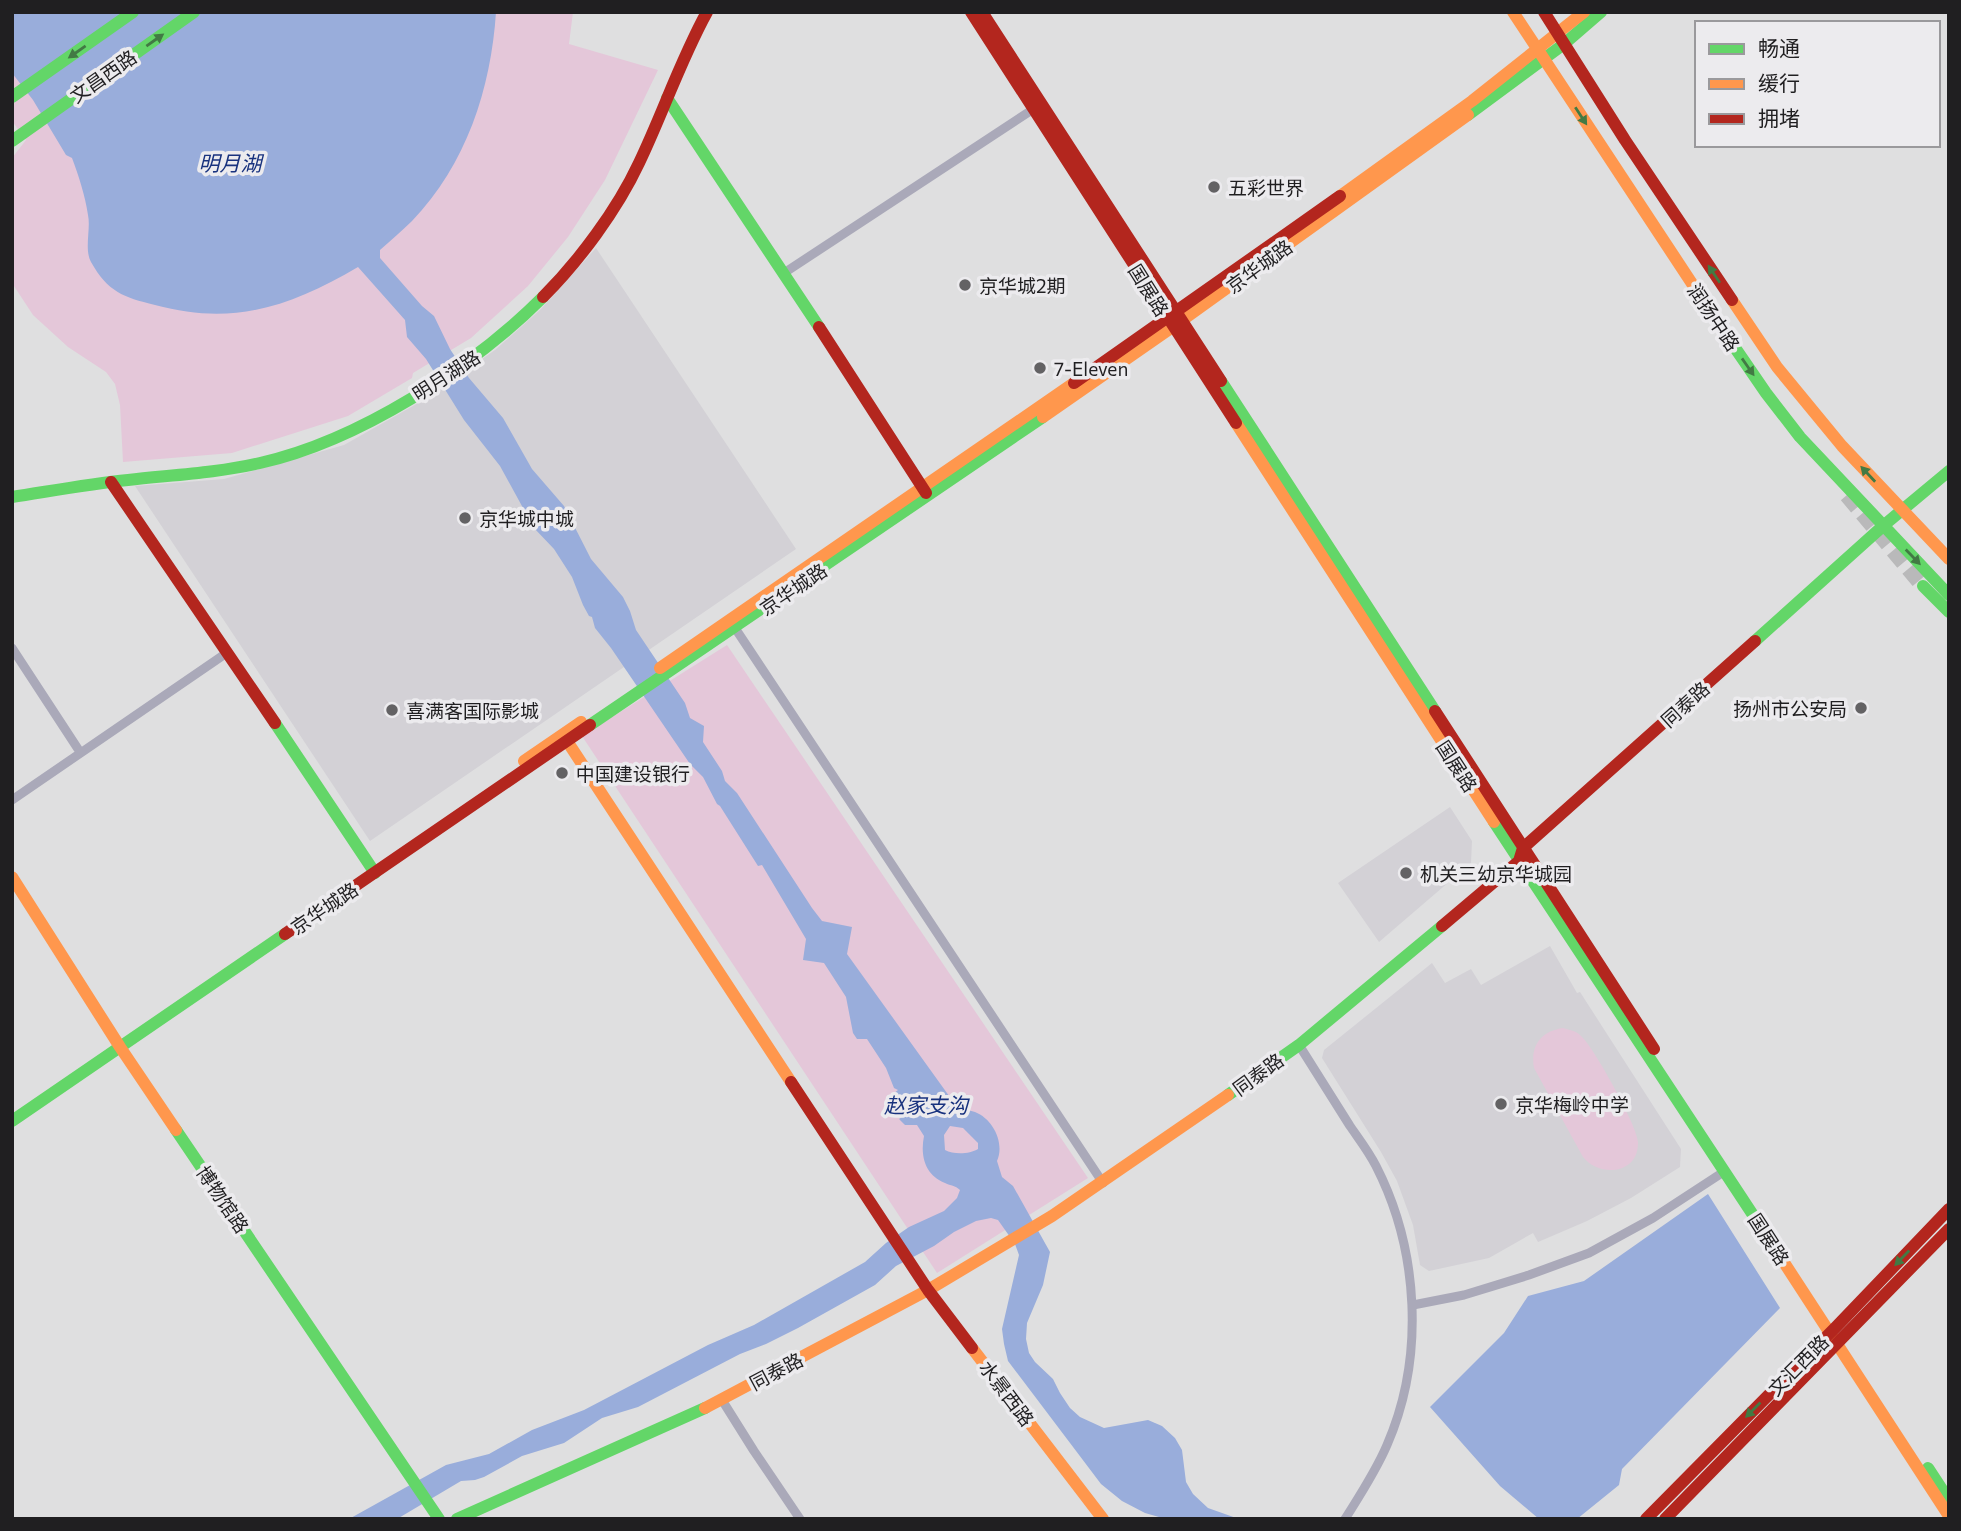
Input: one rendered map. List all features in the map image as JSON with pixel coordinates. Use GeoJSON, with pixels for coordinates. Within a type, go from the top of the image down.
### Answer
{"type":"FeatureCollection","features":[{"type":"Feature","properties":{"kind":"main road","name":"文昌西路"},"geometry":{"type":"LineString","coordinates":[[12,97],[133,12]]}},
{"type":"Feature","properties":{"kind":"main road","name":"文昌西路"},"geometry":{"type":"LineString","coordinates":[[16,138],[194,12]]}},
{"type":"Feature","properties":{"kind":"main road","name":"明月湖路"},"geometry":{"type":"LineString","coordinates":[[12,497],[111,482],[213,472],[283,457],[346,435],[391,411],[482,352],[523,318],[570,270],[606,219],[637,167],[691,39],[707,12]]}},
{"type":"Feature","properties":{"kind":"main road","name":"国展路"},"geometry":{"type":"LineString","coordinates":[[971,12],[1038,106]]}},
{"type":"Feature","properties":{"kind":"main road","name":"国展路"},"geometry":{"type":"LineString","coordinates":[[982,12],[1038,106],[1174,320],[1833,1330]]}},
{"type":"Feature","properties":{"kind":"main road","name":"润扬中路"},"geometry":{"type":"LineString","coordinates":[[1513,12],[1709,311],[1766,393],[1800,437],[1949,595]]}},
{"type":"Feature","properties":{"kind":"main road","name":"润扬中路"},"geometry":{"type":"LineString","coordinates":[[1544,12],[1625,140],[1777,367],[1842,446],[1949,559]]}},
{"type":"Feature","properties":{"kind":"main road"},"geometry":{"type":"LineString","coordinates":[[1561,39],[1584,12]]}},
{"type":"Feature","properties":{"kind":"main road"},"geometry":{"type":"LineString","coordinates":[[1561,39],[1601,12]]}},
{"type":"Feature","properties":{"kind":"main road","name":"京华城路"},"geometry":{"type":"LineString","coordinates":[[12,1111],[118,1043],[926,492],[1174,320],[1561,39]]}},
{"type":"Feature","properties":{"kind":"main road"},"geometry":{"type":"LineString","coordinates":[[667,98],[926,492]]}},
{"type":"Feature","properties":{"kind":"main road","name":"同泰路"},"geometry":{"type":"LineString","coordinates":[[457,1519],[722,1400],[928,1290],[1103,1183],[1299,1045],[1521,854],[1883,526],[1949,471]]}},
{"type":"Feature","properties":{"kind":"main road"},"geometry":{"type":"LineString","coordinates":[[111,482],[373,870]]}},
{"type":"Feature","properties":{"kind":"main road","name":"京华城路"},"geometry":{"type":"LineString","coordinates":[[676,662],[735,628],[926,492]]}},
{"type":"Feature","properties":{"kind":"main road"},"geometry":{"type":"LineString","coordinates":[[1923,586],[1949,612]]}},
{"type":"Feature","properties":{"kind":"main road","name":"京华城路"},"geometry":{"type":"LineString","coordinates":[[373,870],[567,741],[620,700]]}},
{"type":"Feature","properties":{"kind":"main road","name":"水景西路"},"geometry":{"type":"LineString","coordinates":[[567,741],[928,1290],[1103,1519]]}},
{"type":"Feature","properties":{"kind":"main road","name":"国展路"},"geometry":{"type":"LineString","coordinates":[[1521,854],[1725,1171],[1949,1500]]}},
{"type":"Feature","properties":{"kind":"main road","name":"博物馆路"},"geometry":{"type":"LineString","coordinates":[[12,877],[118,1043],[439,1519]]}},
{"type":"Feature","properties":{"kind":"main road","name":"京华城路"},"geometry":{"type":"LineString","coordinates":[[12,1121],[118,1043]]}},
{"type":"Feature","properties":{"kind":"main road","name":"文汇西路"},"geometry":{"type":"LineString","coordinates":[[1646,1519],[1949,1209]]}},
{"type":"Feature","properties":{"kind":"main road","name":"文汇西路"},"geometry":{"type":"LineString","coordinates":[[1665,1519],[1949,1229]]}},
{"type":"Feature","properties":{"kind":"main road","name":"国展路"},"geometry":{"type":"LineString","coordinates":[[1841,1341],[1949,1516]]}},
{"type":"Feature","properties":{"kind":"street"},"geometry":{"type":"LineString","coordinates":[[784,273],[1038,106]]}},
{"type":"Feature","properties":{"kind":"street"},"geometry":{"type":"LineString","coordinates":[[735,628],[1103,1183]]}},
{"type":"Feature","properties":{"kind":"street"},"geometry":{"type":"LineString","coordinates":[[12,648],[80,752]]}},
{"type":"Feature","properties":{"kind":"street"},"geometry":{"type":"LineString","coordinates":[[12,800],[228,652]]}},
{"type":"Feature","properties":{"kind":"street"},"geometry":{"type":"LineString","coordinates":[[1299,1045],[1376,1166],[1404,1248],[1413,1305],[1404,1392],[1388,1444],[1345,1519]]}},
{"type":"Feature","properties":{"kind":"street"},"geometry":{"type":"LineString","coordinates":[[1413,1305],[1464,1295],[1529,1275],[1589,1252],[1653,1218],[1725,1171]]}},
{"type":"Feature","properties":{"kind":"street"},"geometry":{"type":"LineString","coordinates":[[722,1400],[800,1519]]}},
{"type":"Feature","properties":{"kind":"shaded area"},"geometry":{"type":"Polygon","coordinates":[[[12,12],[573,12],[569,44],[658,70],[605,180],[568,237],[528,286],[471,338],[413,373],[412,378],[348,416],[232,453],[123,462],[120,405],[115,384],[106,372],[68,347],[33,315],[12,283],[12,158],[26,140],[12,121],[12,12]]]}},
{"type":"Feature","properties":{"kind":"shaded area","name":"京华城中城"},"geometry":{"type":"Polygon","coordinates":[[[596,248],[796,549],[370,841],[135,486],[224,479],[344,445],[420,402],[495,350],[541,309],[596,248]]]}},
{"type":"Feature","properties":{"kind":"shaded area"},"geometry":{"type":"Polygon","coordinates":[[[727,645],[1088,1178],[937,1273],[582,736],[727,645]]]}},
{"type":"Feature","properties":{"kind":"shaded area","name":"机关三幼京华城园"},"geometry":{"type":"Polygon","coordinates":[[[1450,807],[1472,841],[1471,863],[1379,942],[1338,883],[1450,807]]]}},
{"type":"Feature","properties":{"kind":"shaded area","name":"京华梅岭中学"},"geometry":{"type":"Polygon","coordinates":[[[1550,946],[1577,993],[1580,992],[1681,1149],[1680,1167],[1631,1198],[1538,1242],[1533,1233],[1489,1258],[1429,1271],[1420,1265],[1413,1225],[1397,1181],[1322,1058],[1324,1050],[1432,963],[1445,983],[1471,969],[1481,985],[1550,946]]]}},
{"type":"Feature","properties":{"kind":"shaded area"},"geometry":{"type":"Polygon","coordinates":[[[1563,1028],[1578,1033],[1588,1044],[1631,1121],[1638,1142],[1637,1153],[1626,1166],[1608,1170],[1590,1164],[1583,1157],[1534,1068],[1534,1053],[1539,1041],[1549,1032],[1563,1028]]]}},
{"type":"Feature","properties":{"kind":"water","name":"明月湖"},"geometry":{"type":"Polygon","coordinates":[[[12,12],[496,12],[481,97],[461,151],[431,199],[412,221],[380,250],[380,258],[434,316],[450,349],[469,378],[503,418],[532,469],[564,506],[591,559],[623,597],[636,630],[685,703],[690,718],[704,726],[703,742],[722,771],[725,781],[737,793],[812,908],[822,921],[852,927],[847,954],[957,1107],[981,1115],[996,1132],[999,1147],[997,1161],[1002,1177],[1013,1186],[1050,1252],[1043,1285],[1027,1323],[1026,1339],[1029,1353],[1035,1362],[1053,1379],[1070,1408],[1080,1417],[1104,1428],[1148,1420],[1162,1426],[1175,1438],[1182,1450],[1186,1482],[1193,1494],[1208,1508],[1239,1519],[1166,1519],[1145,1513],[1122,1501],[1101,1484],[1008,1361],[1002,1329],[1019,1255],[1015,1244],[998,1220],[991,1218],[976,1221],[954,1232],[896,1266],[875,1285],[798,1328],[740,1354],[638,1407],[602,1418],[564,1443],[522,1456],[484,1477],[461,1481],[397,1519],[349,1519],[446,1465],[489,1454],[532,1430],[584,1410],[708,1345],[754,1325],[865,1262],[909,1227],[944,1211],[957,1198],[960,1190],[938,1180],[929,1170],[924,1158],[924,1136],[917,1125],[905,1125],[899,1119],[905,1115],[904,1112],[897,1116],[893,1109],[895,1107],[889,1097],[898,1090],[894,1088],[886,1068],[867,1039],[857,1039],[853,1033],[846,997],[824,963],[803,960],[806,939],[762,865],[758,866],[717,804],[703,777],[690,764],[595,628],[572,577],[554,549],[534,528],[500,466],[464,420],[426,359],[407,337],[405,320],[358,267],[309,293],[260,309],[236,313],[183,311],[144,302],[117,292],[97,272],[89,257],[87,208],[72,158],[66,155],[33,100],[12,73],[12,12]],[[950,1126],[944,1135],[945,1150],[962,1153],[978,1149],[978,1143],[963,1128],[950,1126]]]}},
{"type":"Feature","properties":{"kind":"water"},"geometry":{"type":"Polygon","coordinates":[[[1708,1194],[1780,1308],[1622,1469],[1619,1485],[1577,1519],[1539,1519],[1500,1486],[1430,1407],[1504,1333],[1528,1296],[1584,1281],[1708,1194]]]}},
{"type":"Feature","properties":{"kind":"tunnel"},"geometry":{"type":"LineString","coordinates":[[1847,495],[1923,586]]}},
{"type":"Feature","properties":{"kind":"traffic: fast"},"geometry":{"type":"LineString","coordinates":[[12,97],[133,12]]}},
{"type":"Feature","properties":{"kind":"traffic: fast"},"geometry":{"type":"LineString","coordinates":[[12,141],[194,12]]}},
{"type":"Feature","properties":{"kind":"traffic: fast"},"geometry":{"type":"LineString","coordinates":[[1468,115],[1564,44],[1601,12]]}},
{"type":"Feature","properties":{"kind":"traffic: fast"},"geometry":{"type":"LineString","coordinates":[[667,98],[819,327]]}},
{"type":"Feature","properties":{"kind":"traffic: fast"},"geometry":{"type":"LineString","coordinates":[[12,497],[260,463],[336,438],[374,420],[448,375],[483,350],[543,297]]}},
{"type":"Feature","properties":{"kind":"traffic: fast"},"geometry":{"type":"LineString","coordinates":[[1718,323],[1800,437],[1949,595]]}},
{"type":"Feature","properties":{"kind":"traffic: fast"},"geometry":{"type":"LineString","coordinates":[[1221,381],[1435,711]]}},
{"type":"Feature","properties":{"kind":"traffic: fast"},"geometry":{"type":"LineString","coordinates":[[590,725],[1043,417]]}},
{"type":"Feature","properties":{"kind":"traffic: fast"},"geometry":{"type":"LineString","coordinates":[[1755,641],[1883,526],[1949,471]]}},
{"type":"Feature","properties":{"kind":"traffic: fast"},"geometry":{"type":"LineString","coordinates":[[1923,586],[1949,612]]}},
{"type":"Feature","properties":{"kind":"traffic: fast"},"geometry":{"type":"LineString","coordinates":[[275,723],[375,873]]}},
{"type":"Feature","properties":{"kind":"traffic: fast"},"geometry":{"type":"LineString","coordinates":[[1494,822],[1757,1221]]}},
{"type":"Feature","properties":{"kind":"traffic: fast"},"geometry":{"type":"LineString","coordinates":[[1228,1095],[1299,1045],[1442,926]]}},
{"type":"Feature","properties":{"kind":"traffic: fast"},"geometry":{"type":"LineString","coordinates":[[12,1121],[285,934]]}},
{"type":"Feature","properties":{"kind":"traffic: fast"},"geometry":{"type":"LineString","coordinates":[[176,1130],[439,1519]]}},
{"type":"Feature","properties":{"kind":"traffic: fast"},"geometry":{"type":"LineString","coordinates":[[457,1519],[705,1408]]}},
{"type":"Feature","properties":{"kind":"traffic: fast"},"geometry":{"type":"LineString","coordinates":[[1928,1468],[1949,1500]]}},
{"type":"Feature","properties":{"kind":"traffic: slow"},"geometry":{"type":"LineString","coordinates":[[1513,12],[1718,323]]}},
{"type":"Feature","properties":{"kind":"traffic: slow"},"geometry":{"type":"LineString","coordinates":[[1340,196],[1472,101],[1584,12]]}},
{"type":"Feature","properties":{"kind":"traffic: slow"},"geometry":{"type":"LineString","coordinates":[[1043,417],[1468,115]]}},
{"type":"Feature","properties":{"kind":"traffic: slow"},"geometry":{"type":"LineString","coordinates":[[1732,300],[1777,367],[1842,446],[1949,559]]}},
{"type":"Feature","properties":{"kind":"traffic: slow"},"geometry":{"type":"LineString","coordinates":[[660,668],[1074,383]]}},
{"type":"Feature","properties":{"kind":"traffic: slow"},"geometry":{"type":"LineString","coordinates":[[1236,423],[1494,822]]}},
{"type":"Feature","properties":{"kind":"traffic: slow"},"geometry":{"type":"LineString","coordinates":[[524,761],[581,722]]}},
{"type":"Feature","properties":{"kind":"traffic: slow"},"geometry":{"type":"LineString","coordinates":[[567,741],[791,1082]]}},
{"type":"Feature","properties":{"kind":"traffic: slow"},"geometry":{"type":"LineString","coordinates":[[12,877],[176,1130]]}},
{"type":"Feature","properties":{"kind":"traffic: slow"},"geometry":{"type":"LineString","coordinates":[[705,1408],[928,1290],[1052,1216],[1228,1095]]}},
{"type":"Feature","properties":{"kind":"traffic: slow"},"geometry":{"type":"LineString","coordinates":[[1757,1221],[1949,1516]]}},
{"type":"Feature","properties":{"kind":"traffic: slow"},"geometry":{"type":"LineString","coordinates":[[972,1348],[1103,1519]]}},
{"type":"Feature","properties":{"kind":"traffic: jam"},"geometry":{"type":"LineString","coordinates":[[543,297],[583,251],[620,199],[707,12]]}},
{"type":"Feature","properties":{"kind":"traffic: jam"},"geometry":{"type":"LineString","coordinates":[[971,12],[1236,423]]}},
{"type":"Feature","properties":{"kind":"traffic: jam"},"geometry":{"type":"LineString","coordinates":[[982,12],[1221,381]]}},
{"type":"Feature","properties":{"kind":"traffic: jam"},"geometry":{"type":"LineString","coordinates":[[1544,12],[1625,140],[1732,300]]}},
{"type":"Feature","properties":{"kind":"traffic: jam"},"geometry":{"type":"LineString","coordinates":[[1074,383],[1340,196]]}},
{"type":"Feature","properties":{"kind":"traffic: jam"},"geometry":{"type":"LineString","coordinates":[[819,327],[926,493]]}},
{"type":"Feature","properties":{"kind":"traffic: jam"},"geometry":{"type":"LineString","coordinates":[[111,482],[275,723]]}},
{"type":"Feature","properties":{"kind":"traffic: jam"},"geometry":{"type":"LineString","coordinates":[[1442,926],[1519,861],[1523,848],[1755,641]]}},
{"type":"Feature","properties":{"kind":"traffic: jam"},"geometry":{"type":"LineString","coordinates":[[1435,711],[1654,1049]]}},
{"type":"Feature","properties":{"kind":"traffic: jam"},"geometry":{"type":"LineString","coordinates":[[285,934],[590,725]]}},
{"type":"Feature","properties":{"kind":"traffic: jam"},"geometry":{"type":"LineString","coordinates":[[791,1082],[928,1290],[972,1348]]}},
{"type":"Feature","properties":{"kind":"traffic: jam"},"geometry":{"type":"LineString","coordinates":[[1646,1519],[1949,1209]]}},
{"type":"Feature","properties":{"kind":"traffic: jam"},"geometry":{"type":"LineString","coordinates":[[1665,1519],[1949,1229]]}},
{"type":"Feature","properties":{"kind":"place","name":"五彩世界"},"geometry":{"type":"Point","coordinates":[1214,187]}},
{"type":"Feature","properties":{"kind":"place","name":"京华城2期"},"geometry":{"type":"Point","coordinates":[965,285]}},
{"type":"Feature","properties":{"kind":"place","name":"7-Eleven"},"geometry":{"type":"Point","coordinates":[1040,368]}},
{"type":"Feature","properties":{"kind":"place","name":"京华城中城"},"geometry":{"type":"Point","coordinates":[465,518]}},
{"type":"Feature","properties":{"kind":"place","name":"扬州市公安局"},"geometry":{"type":"Point","coordinates":[1861,708]}},
{"type":"Feature","properties":{"kind":"place","name":"喜满客国际影城"},"geometry":{"type":"Point","coordinates":[392,710]}},
{"type":"Feature","properties":{"kind":"place","name":"中国建设银行"},"geometry":{"type":"Point","coordinates":[562,773]}},
{"type":"Feature","properties":{"kind":"place","name":"机关三幼京华城园"},"geometry":{"type":"Point","coordinates":[1406,873]}},
{"type":"Feature","properties":{"kind":"place","name":"京华梅岭中学"},"geometry":{"type":"Point","coordinates":[1501,1104]}},
{"type":"Feature","properties":{"kind":"water label","name":"赵家支沟"},"geometry":{"type":"Point","coordinates":[926,1104]}}]}
